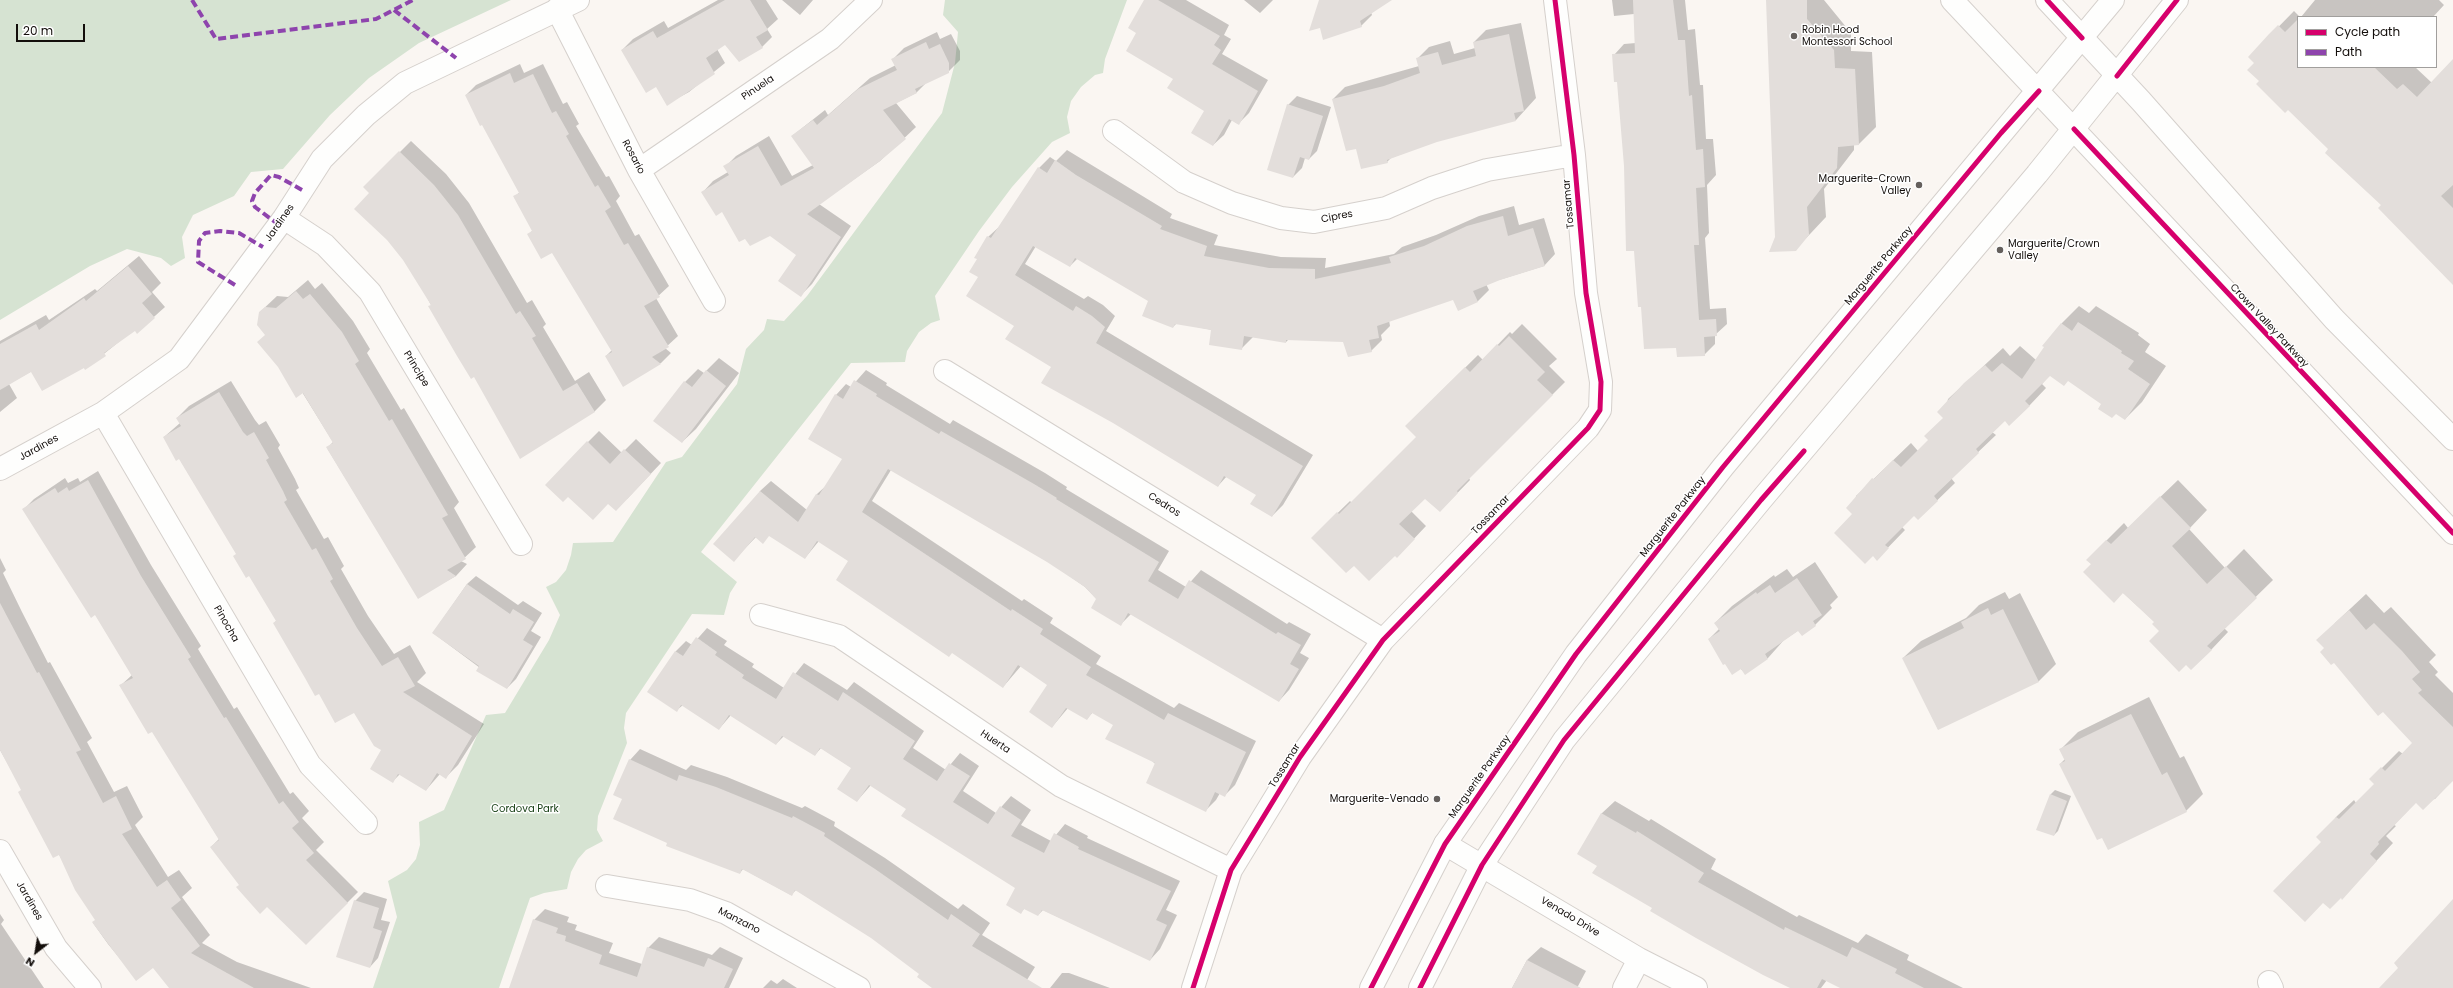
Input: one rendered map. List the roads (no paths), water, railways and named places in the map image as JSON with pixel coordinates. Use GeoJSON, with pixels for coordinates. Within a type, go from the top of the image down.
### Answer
{"type":"FeatureCollection","features":[{"type":"Feature","properties":{"kind":"street","name":"Jardines"},"geometry":{"type":"LineString","coordinates":[[0,469],[103,413],[179,360],[284,218],[322,159],[366,115],[405,83],[556,9],[578,0]]}},
{"type":"Feature","properties":{"kind":"street","name":"Pinuela"},"geometry":{"type":"LineString","coordinates":[[639,170],[830,38],[871,0]]}},
{"type":"Feature","properties":{"kind":"street","name":"Tossamar"},"geometry":{"type":"LineString","coordinates":[[1193,988],[1231,870],[1300,757],[1383,640],[1588,428],[1600,410],[1601,382],[1586,293],[1574,155],[1555,0]]}},
{"type":"Feature","properties":{"kind":"street","name":"Crown Valley Parkway"},"geometry":{"type":"LineString","coordinates":[[1952,0],[2453,533]]}},
{"type":"Feature","properties":{"kind":"street"},"geometry":{"type":"LineString","coordinates":[[2047,0],[2334,318],[2453,438]]}},
{"type":"Feature","properties":{"kind":"street","name":"Marguerite Parkway"},"geometry":{"type":"LineString","coordinates":[[1371,988],[1445,844],[1576,654],[1718,473],[2001,133],[2039,91],[2113,0]]}},
{"type":"Feature","properties":{"kind":"street"},"geometry":{"type":"LineString","coordinates":[[1420,988],[1482,865],[1564,740],[1761,500],[2074,129],[2177,0]]}},
{"type":"Feature","properties":{"kind":"street","name":"Rosario"},"geometry":{"type":"LineString","coordinates":[[556,9],[639,170],[714,301]]}},
{"type":"Feature","properties":{"kind":"street","name":"Cipres"},"geometry":{"type":"LineString","coordinates":[[1114,132],[1184,182],[1232,203],[1274,216],[1314,222],[1386,208],[1432,188],[1487,170],[1574,155]]}},
{"type":"Feature","properties":{"kind":"street","name":"Principe"},"geometry":{"type":"LineString","coordinates":[[284,218],[326,246],[370,292],[521,544]]}},
{"type":"Feature","properties":{"kind":"street","name":"Cedros"},"geometry":{"type":"LineString","coordinates":[[945,371],[1383,640]]}},
{"type":"Feature","properties":{"kind":"street","name":"Pinocha"},"geometry":{"type":"LineString","coordinates":[[103,413],[310,765],[366,823]]}},
{"type":"Feature","properties":{"kind":"street","name":"Huerta"},"geometry":{"type":"LineString","coordinates":[[761,615],[839,636],[1061,786],[1231,870]]}},
{"type":"Feature","properties":{"kind":"street","name":"Venado Drive"},"geometry":{"type":"LineString","coordinates":[[1445,844],[1639,959],[1696,988]]}},
{"type":"Feature","properties":{"kind":"street","name":"Jardines"},"geometry":{"type":"LineString","coordinates":[[0,851],[56,948],[90,988]]}},
{"type":"Feature","properties":{"kind":"street","name":"Manzano"},"geometry":{"type":"LineString","coordinates":[[607,886],[690,900],[726,913],[859,988]]}},
{"type":"Feature","properties":{"kind":"street"},"geometry":{"type":"LineString","coordinates":[[1624,988],[1639,959]]}},
{"type":"Feature","properties":{"kind":"place","name":"Robin Hood Montessori School"},"geometry":{"type":"Point","coordinates":[1794,36]}},
{"type":"Feature","properties":{"kind":"place","name":"Marguerite-Crown Valley"},"geometry":{"type":"Point","coordinates":[1919,185]}},
{"type":"Feature","properties":{"kind":"place","name":"Marguerite/Crown Valley"},"geometry":{"type":"Point","coordinates":[2000,250]}},
{"type":"Feature","properties":{"kind":"place","name":"Marguerite-Venado"},"geometry":{"type":"Point","coordinates":[1437,799]}},
{"type":"Feature","properties":{"kind":"park label","name":"Cordova Park"},"geometry":{"type":"Point","coordinates":[525,809]}}]}
